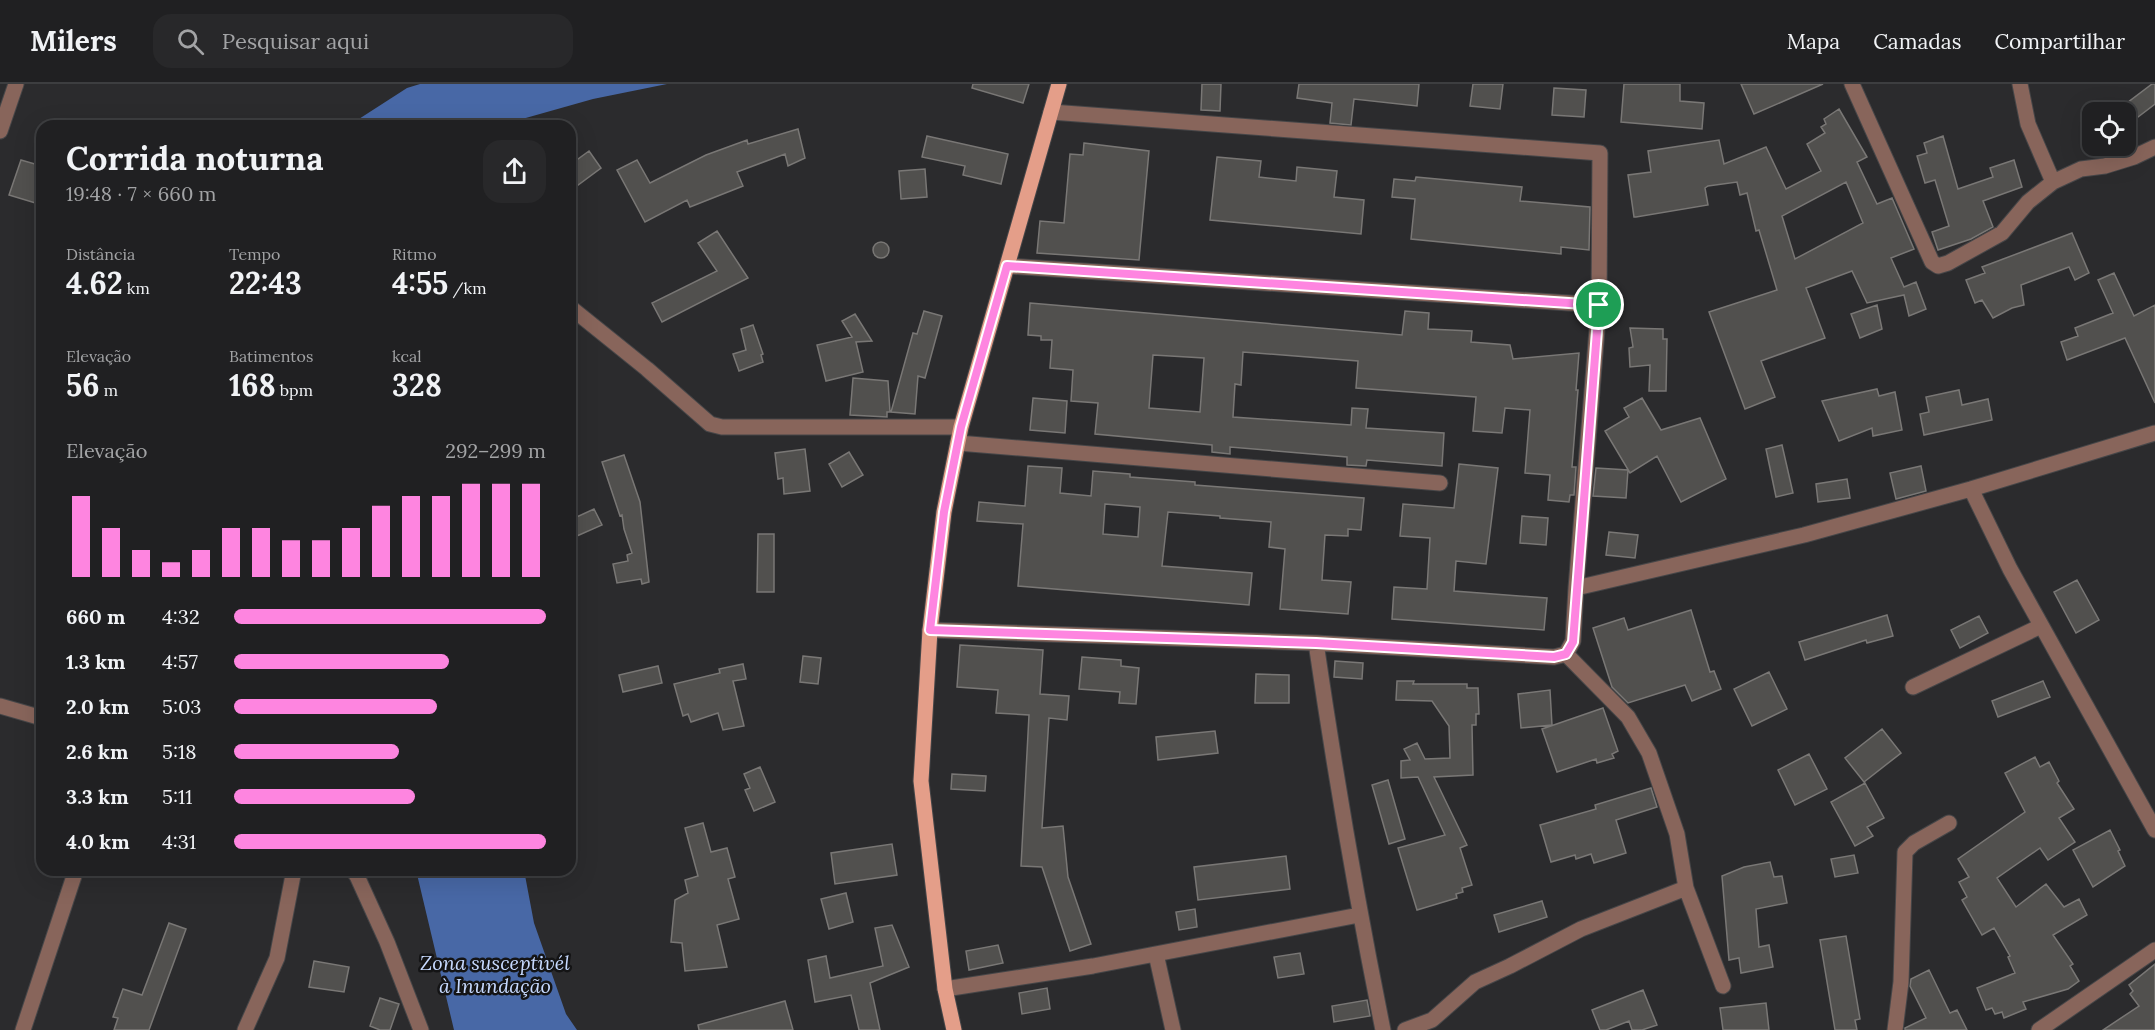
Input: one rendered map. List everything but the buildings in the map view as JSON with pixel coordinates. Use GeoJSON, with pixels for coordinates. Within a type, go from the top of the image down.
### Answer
{"type":"FeatureCollection","features":[{"type":"Feature","properties":{"kind":"main road"},"geometry":{"type":"LineString","coordinates":[[954,1030],[945,989],[921,781],[930,630],[944,512],[961,427],[1059,84]]}},
{"type":"Feature","properties":{"kind":"street"},"geometry":{"type":"LineString","coordinates":[[0,131],[16,84]]}},
{"type":"Feature","properties":{"kind":"street"},"geometry":{"type":"LineString","coordinates":[[1852,84],[1932,262],[1938,266],[1948,263],[2002,233],[2028,202],[2053,182],[2081,169],[2105,166],[2134,157],[2155,147]]}},
{"type":"Feature","properties":{"kind":"street"},"geometry":{"type":"LineString","coordinates":[[2020,84],[2028,124],[2053,182]]}},
{"type":"Feature","properties":{"kind":"street"},"geometry":{"type":"LineString","coordinates":[[930,630],[1316,643],[1554,657],[1566,654],[1573,642],[1599,305],[1599,153],[1051,112]]}},
{"type":"Feature","properties":{"kind":"street"},"geometry":{"type":"LineString","coordinates":[[1007,266],[1599,305]]}},
{"type":"Feature","properties":{"kind":"street"},"geometry":{"type":"LineString","coordinates":[[576,312],[710,424],[722,427],[961,427]]}},
{"type":"Feature","properties":{"kind":"street"},"geometry":{"type":"LineString","coordinates":[[1576,588],[1804,535],[1971,489],[2155,433]]}},
{"type":"Feature","properties":{"kind":"street"},"geometry":{"type":"LineString","coordinates":[[958,443],[1440,483]]}},
{"type":"Feature","properties":{"kind":"street"},"geometry":{"type":"LineString","coordinates":[[1971,489],[2041,626],[2155,830]]}},
{"type":"Feature","properties":{"kind":"street"},"geometry":{"type":"LineString","coordinates":[[1913,687],[2041,626]]}},
{"type":"Feature","properties":{"kind":"street"},"geometry":{"type":"LineString","coordinates":[[1316,643],[1359,915],[1383,1030]]}},
{"type":"Feature","properties":{"kind":"street"},"geometry":{"type":"LineString","coordinates":[[1566,654],[1628,717],[1649,753],[1677,834],[1686,888],[1723,986]]}},
{"type":"Feature","properties":{"kind":"street"},"geometry":{"type":"LineString","coordinates":[[0,706],[36,716]]}},
{"type":"Feature","properties":{"kind":"street"},"geometry":{"type":"LineString","coordinates":[[1896,1030],[1901,982],[1905,852],[1914,843],[1949,823]]}},
{"type":"Feature","properties":{"kind":"street"},"geometry":{"type":"LineString","coordinates":[[23,1030],[73,876]]}},
{"type":"Feature","properties":{"kind":"street"},"geometry":{"type":"LineString","coordinates":[[245,1030],[277,958],[293,876]]}},
{"type":"Feature","properties":{"kind":"street"},"geometry":{"type":"LineString","coordinates":[[357,876],[387,942],[421,1030]]}},
{"type":"Feature","properties":{"kind":"street"},"geometry":{"type":"LineString","coordinates":[[1405,1030],[1432,1020],[1475,982],[1581,929],[1686,888]]}},
{"type":"Feature","properties":{"kind":"street"},"geometry":{"type":"LineString","coordinates":[[945,989],[1093,966],[1359,915]]}},
{"type":"Feature","properties":{"kind":"street"},"geometry":{"type":"LineString","coordinates":[[2040,1030],[2155,950]]}},
{"type":"Feature","properties":{"kind":"street"},"geometry":{"type":"LineString","coordinates":[[1156,954],[1173,1030]]}},
{"type":"Feature","properties":{"kind":"water"},"geometry":{"type":"Polygon","coordinates":[[[420,84],[667,84],[593,99],[518,120],[357,120],[407,88],[420,84]]]}},
{"type":"Feature","properties":{"kind":"water","name":"Zona susceptivél à Inundação"},"geometry":{"type":"Polygon","coordinates":[[[417,876],[525,876],[534,923],[566,1014],[577,1030],[454,1030],[417,876]]]}},
{"type":"Feature","properties":{"kind":"route"},"geometry":{"type":"LineString","coordinates":[[1007,266],[1599,305],[1573,642],[1566,654],[1554,657],[1316,643],[930,630],[944,512],[961,427],[1007,266]]}}]}
